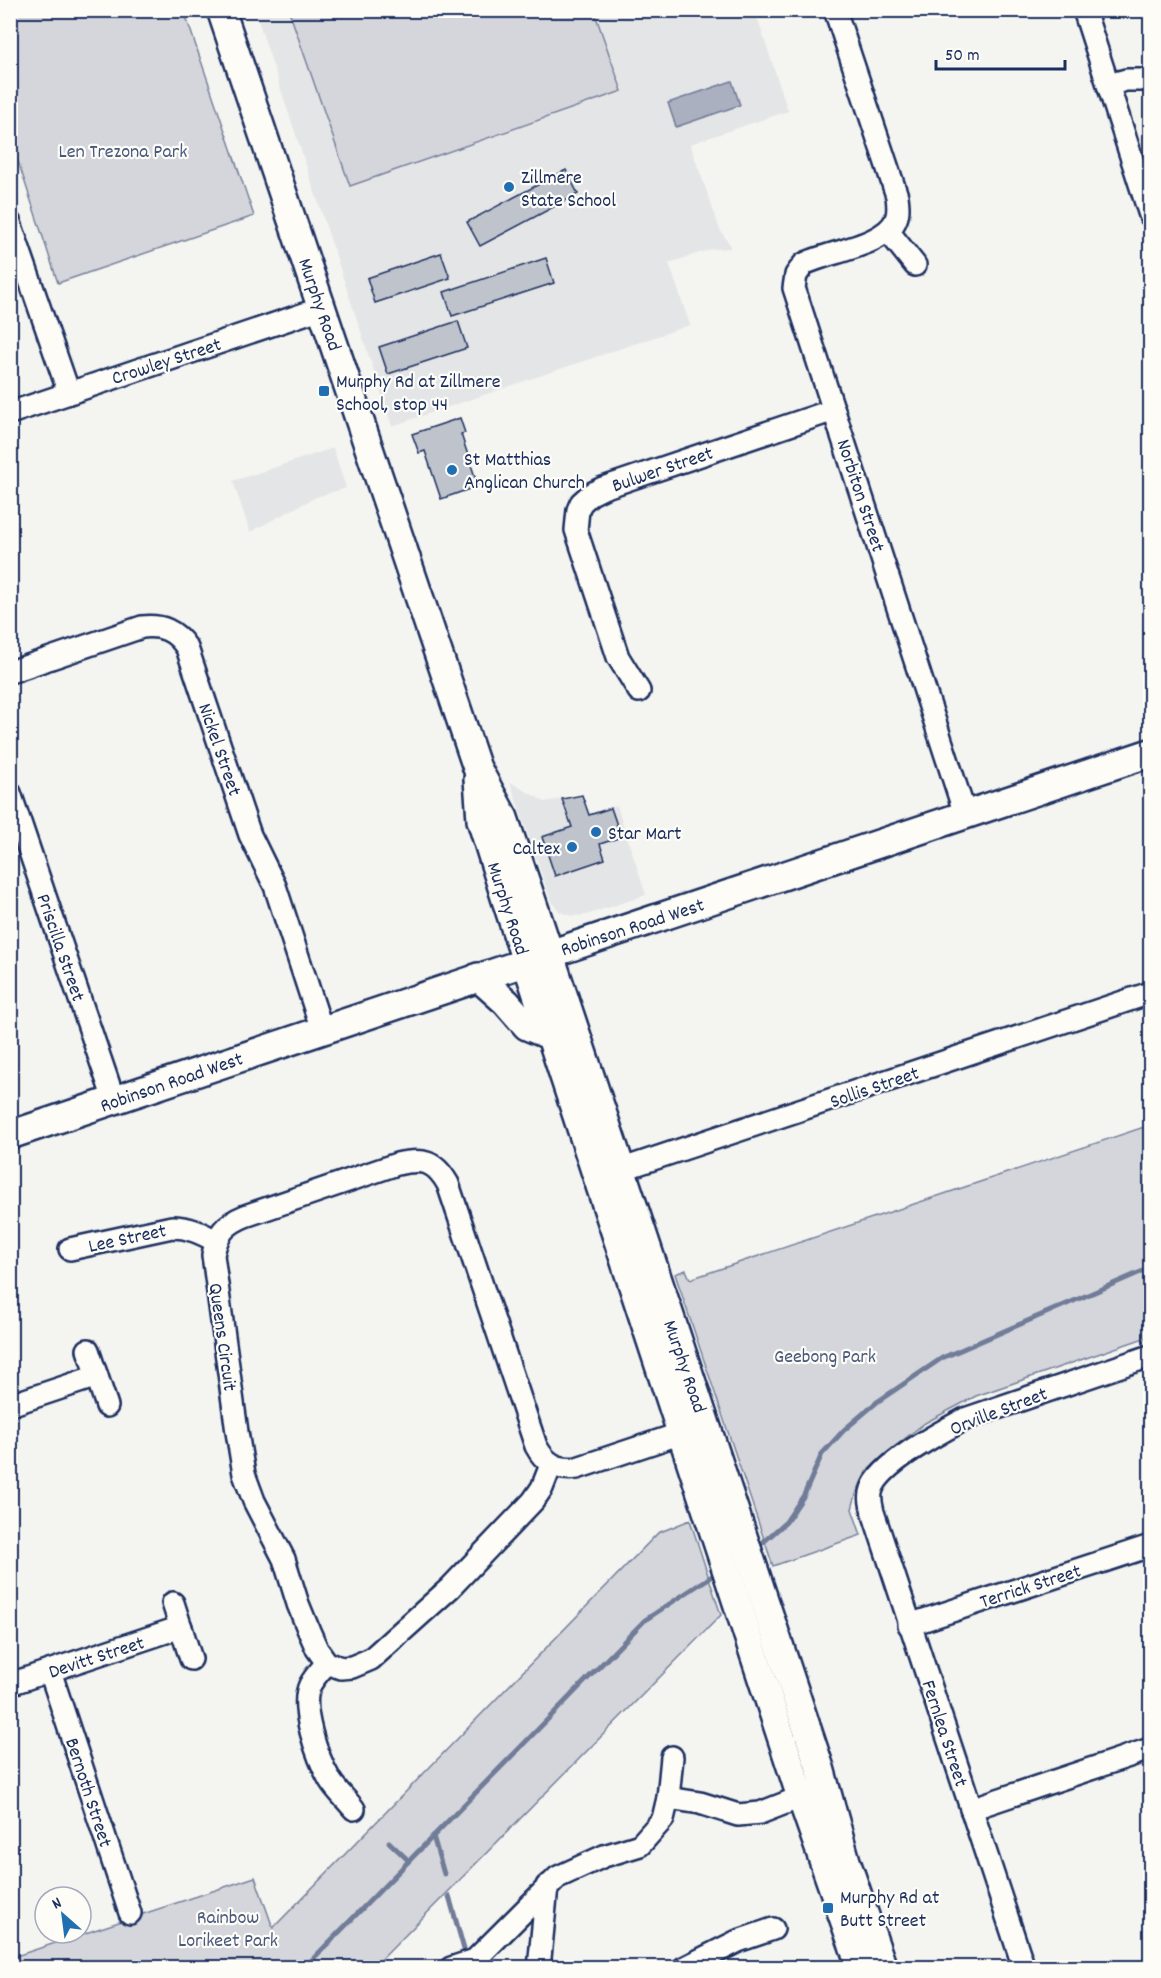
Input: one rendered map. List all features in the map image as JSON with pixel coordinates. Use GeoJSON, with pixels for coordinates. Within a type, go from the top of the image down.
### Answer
{"type":"FeatureCollection","features":[{"type":"Feature","properties":{"kind":"main road","name":"Murphy Road"},"geometry":{"type":"LineString","coordinates":[[221,10],[477,768],[481,820],[537,958],[694,1429],[820,1768],[846,1861],[883,1968]]}},
{"type":"Feature","properties":{"kind":"main road","name":"Robinson Road West"},"geometry":{"type":"LineString","coordinates":[[10,1135],[1150,753]]}},
{"type":"Feature","properties":{"kind":"main road","name":"Murphy Road"},"geometry":{"type":"LineString","coordinates":[[537,958],[551,1036],[609,1174]]}},
{"type":"Feature","properties":{"kind":"main road"},"geometry":{"type":"LineString","coordinates":[[478,977],[506,1002],[527,1026],[551,1036]]}},
{"type":"Feature","properties":{"kind":"main road","name":"Murphy Road"},"geometry":{"type":"LineString","coordinates":[[694,1429],[801,1797],[861,1968]]}},
{"type":"Feature","properties":{"kind":"street"},"geometry":{"type":"LineString","coordinates":[[835,10],[897,196],[897,219],[888,231],[915,265]]}},
{"type":"Feature","properties":{"kind":"street"},"geometry":{"type":"LineString","coordinates":[[1084,10],[1150,215]]}},
{"type":"Feature","properties":{"kind":"street"},"geometry":{"type":"LineString","coordinates":[[1108,86],[1126,80],[1150,80]]}},
{"type":"Feature","properties":{"kind":"street"},"geometry":{"type":"LineString","coordinates":[[10,223],[69,393]]}},
{"type":"Feature","properties":{"kind":"street","name":"Norbiton Street"},"geometry":{"type":"LineString","coordinates":[[888,231],[872,240],[804,264],[793,282],[965,814]]}},
{"type":"Feature","properties":{"kind":"street","name":"Crowley Street"},"geometry":{"type":"LineString","coordinates":[[10,413],[322,308]]}},
{"type":"Feature","properties":{"kind":"street","name":"Bulwer Street"},"geometry":{"type":"LineString","coordinates":[[639,691],[618,657],[579,543],[576,519],[581,504],[591,494],[603,488],[834,410]]}},
{"type":"Feature","properties":{"kind":"street","name":"Nickel Street"},"geometry":{"type":"LineString","coordinates":[[10,672],[142,627],[162,627],[182,640],[187,648],[252,840],[275,886],[322,1030]]}},
{"type":"Feature","properties":{"kind":"street","name":"Priscilla Street"},"geometry":{"type":"LineString","coordinates":[[10,793],[114,1101]]}},
{"type":"Feature","properties":{"kind":"street","name":"Sollis Street"},"geometry":{"type":"LineString","coordinates":[[609,1174],[1150,993]]}},
{"type":"Feature","properties":{"kind":"street"},"geometry":{"type":"LineString","coordinates":[[216,1241],[225,1227],[245,1216],[397,1164],[417,1161],[428,1163],[437,1168],[448,1184],[540,1454],[552,1465],[567,1469],[577,1468],[694,1429]]}},
{"type":"Feature","properties":{"kind":"street","name":"Lee Street"},"geometry":{"type":"LineString","coordinates":[[70,1250],[172,1227],[196,1230],[216,1241]]}},
{"type":"Feature","properties":{"kind":"street","name":"Queens Circuit"},"geometry":{"type":"LineString","coordinates":[[216,1241],[213,1255],[214,1266],[244,1474],[254,1502],[285,1559],[298,1604],[309,1631],[317,1649],[327,1663]]}},
{"type":"Feature","properties":{"kind":"street"},"geometry":{"type":"LineString","coordinates":[[88,1350],[107,1406]]}},
{"type":"Feature","properties":{"kind":"street","name":"Orville Street"},"geometry":{"type":"LineString","coordinates":[[870,1499],[876,1482],[891,1465],[939,1432],[965,1419],[1150,1356]]}},
{"type":"Feature","properties":{"kind":"street"},"geometry":{"type":"LineString","coordinates":[[10,1406],[97,1376]]}},
{"type":"Feature","properties":{"kind":"street"},"geometry":{"type":"LineString","coordinates":[[354,1809],[330,1780],[316,1749],[307,1712],[307,1696],[310,1686],[327,1663],[341,1668],[352,1667],[371,1659],[450,1588],[533,1501],[542,1488],[552,1465]]}},
{"type":"Feature","properties":{"kind":"street","name":"Fernlea Street"},"geometry":{"type":"LineString","coordinates":[[870,1499],[909,1625],[1024,1968]]}},
{"type":"Feature","properties":{"kind":"street","name":"Terrick Street"},"geometry":{"type":"LineString","coordinates":[[909,1625],[1150,1546]]}},
{"type":"Feature","properties":{"kind":"street"},"geometry":{"type":"LineString","coordinates":[[173,1603],[191,1659]]}},
{"type":"Feature","properties":{"kind":"street","name":"Devitt Street"},"geometry":{"type":"LineString","coordinates":[[10,1684],[180,1627]]}},
{"type":"Feature","properties":{"kind":"street","name":"Bernoth Street"},"geometry":{"type":"LineString","coordinates":[[50,1671],[130,1913]]}},
{"type":"Feature","properties":{"kind":"street"},"geometry":{"type":"LineString","coordinates":[[971,1809],[1150,1749]]}},
{"type":"Feature","properties":{"kind":"street"},"geometry":{"type":"LineString","coordinates":[[451,1968],[475,1960],[558,1876],[604,1856],[640,1845],[663,1819],[668,1798],[672,1757]]}},
{"type":"Feature","properties":{"kind":"street"},"geometry":{"type":"LineString","coordinates":[[668,1798],[700,1803],[738,1815],[760,1813],[801,1797]]}},
{"type":"Feature","properties":{"kind":"street"},"geometry":{"type":"LineString","coordinates":[[539,1968],[548,1886]]}},
{"type":"Feature","properties":{"kind":"street"},"geometry":{"type":"LineString","coordinates":[[684,1968],[738,1941],[772,1929]]}},
{"type":"Feature","properties":{"kind":"shaded area","name":"Zillmere State School"},"geometry":{"type":"Polygon","coordinates":[[[255,11],[755,11],[788,111],[690,144],[720,230],[730,248],[712,249],[669,263],[690,325],[392,426],[255,11]]]}},
{"type":"Feature","properties":{"kind":"shaded area"},"geometry":{"type":"Polygon","coordinates":[[[333,448],[346,488],[316,497],[250,532],[233,481],[333,448]]]}},
{"type":"Feature","properties":{"kind":"shaded area"},"geometry":{"type":"Polygon","coordinates":[[[510,782],[545,802],[582,795],[589,815],[617,806],[646,895],[586,915],[572,916],[560,912],[551,901],[510,782]]]}},
{"type":"Feature","properties":{"kind":"green space","name":"Len Trezona Park"},"geometry":{"type":"Polygon","coordinates":[[[10,11],[184,11],[254,216],[58,283],[11,140],[10,11]]]}},
{"type":"Feature","properties":{"kind":"green space"},"geometry":{"type":"Polygon","coordinates":[[[289,11],[594,11],[622,91],[350,186],[289,11]]]}},
{"type":"Feature","properties":{"kind":"green space","name":"Geebong Park"},"geometry":{"type":"Polygon","coordinates":[[[1150,1125],[1150,1336],[976,1396],[925,1423],[866,1472],[852,1509],[861,1535],[773,1566],[675,1274],[686,1270],[690,1279],[1150,1125]]]}},
{"type":"Feature","properties":{"kind":"green space","name":"Rainbow Lorikeet Park"},"geometry":{"type":"Polygon","coordinates":[[[690,1520],[721,1615],[374,1967],[11,1968],[10,1958],[49,1945],[93,1945],[93,1931],[255,1877],[273,1928],[658,1533],[690,1520]]]}},
{"type":"Feature","properties":{"kind":"water"},"geometry":{"type":"Polygon","coordinates":[[[732,81],[740,105],[676,127],[668,103],[732,81]]]}},
{"type":"Feature","properties":{"kind":"building"},"geometry":{"type":"Polygon","coordinates":[[[566,170],[578,194],[480,246],[467,222],[566,170]]]}},
{"type":"Feature","properties":{"kind":"building"},"geometry":{"type":"Polygon","coordinates":[[[441,253],[450,278],[375,303],[367,278],[441,253]]]}},
{"type":"Feature","properties":{"kind":"building"},"geometry":{"type":"Polygon","coordinates":[[[546,258],[554,283],[452,316],[444,292],[546,258]]]}},
{"type":"Feature","properties":{"kind":"building"},"geometry":{"type":"Polygon","coordinates":[[[458,321],[467,348],[388,374],[379,347],[458,321]]]}},
{"type":"Feature","properties":{"kind":"building","name":"St Matthias Anglican Church"},"geometry":{"type":"Polygon","coordinates":[[[460,418],[465,433],[461,434],[478,486],[441,499],[425,451],[419,453],[412,434],[460,418]]]}},
{"type":"Feature","properties":{"kind":"building","name":"Star Mart"},"geometry":{"type":"Polygon","coordinates":[[[582,795],[589,815],[611,808],[621,837],[600,844],[605,859],[555,876],[542,837],[572,827],[562,799],[582,795]]]}},
{"type":"Feature","properties":{"kind":"waterway"},"geometry":{"type":"LineString","coordinates":[[761,1544],[786,1522],[804,1495],[822,1454],[844,1430],[877,1402],[942,1358],[1150,1268]]}},
{"type":"Feature","properties":{"kind":"waterway"},"geometry":{"type":"LineString","coordinates":[[304,1968],[645,1620],[712,1576]]}},
{"type":"Feature","properties":{"kind":"waterway"},"geometry":{"type":"LineString","coordinates":[[433,1836],[444,1874]]}},
{"type":"Feature","properties":{"kind":"waterway"},"geometry":{"type":"LineString","coordinates":[[389,1842],[409,1861]]}},
{"type":"Feature","properties":{"kind":"waterway"},"geometry":{"type":"LineString","coordinates":[[449,1896],[465,1953]]}},
{"type":"Feature","properties":{"kind":"place","name":"Zillmere State School"},"geometry":{"type":"Point","coordinates":[509,187]}},
{"type":"Feature","properties":{"kind":"place","name":"Murphy Rd at Zillmere School, stop 44"},"geometry":{"type":"Point","coordinates":[324,391]}},
{"type":"Feature","properties":{"kind":"place","name":"St Matthias Anglican Church"},"geometry":{"type":"Point","coordinates":[452,470]}},
{"type":"Feature","properties":{"kind":"place","name":"Star Mart"},"geometry":{"type":"Point","coordinates":[596,832]}},
{"type":"Feature","properties":{"kind":"place","name":"Caltex"},"geometry":{"type":"Point","coordinates":[572,847]}},
{"type":"Feature","properties":{"kind":"place","name":"Murphy Rd at Butt Street"},"geometry":{"type":"Point","coordinates":[828,1908]}}]}
